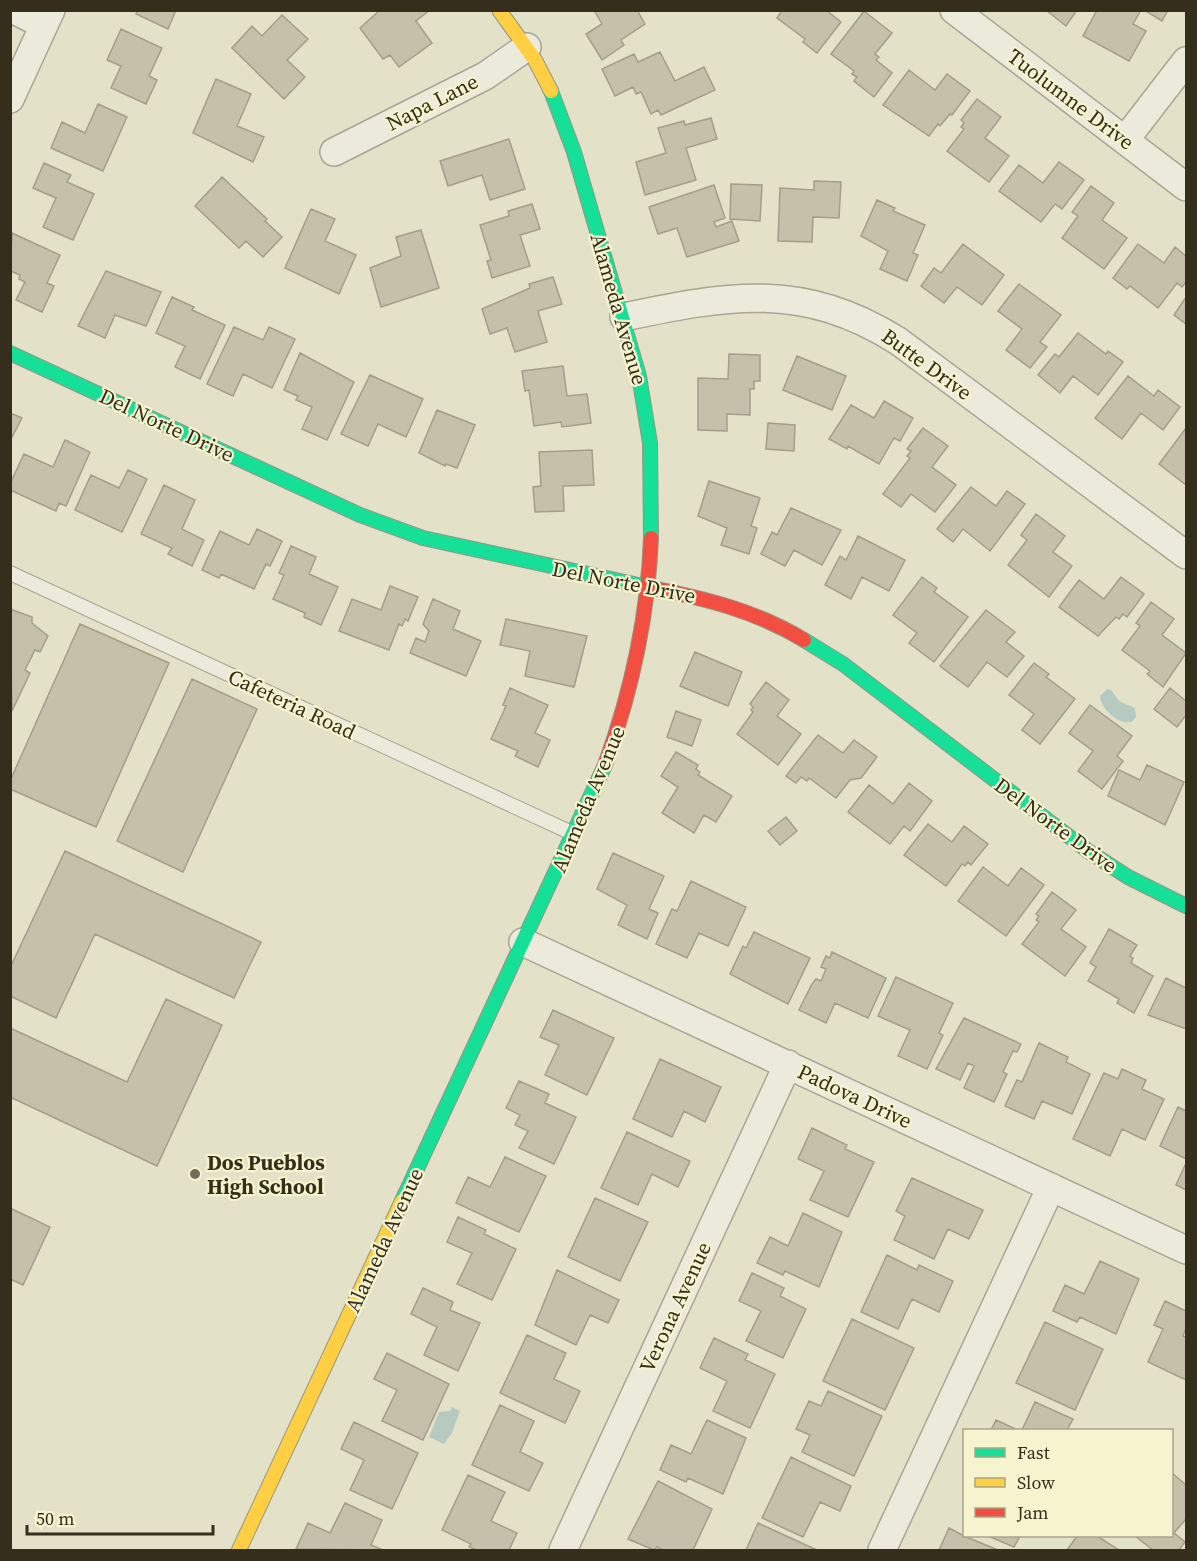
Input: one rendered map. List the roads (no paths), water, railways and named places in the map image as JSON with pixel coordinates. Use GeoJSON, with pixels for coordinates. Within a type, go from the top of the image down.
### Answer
{"type":"FeatureCollection","features":[{"type":"Feature","properties":{"kind":"street"},"geometry":{"type":"LineString","coordinates":[[10,99],[48,18],[14,10]]}},
{"type":"Feature","properties":{"kind":"street","name":"Alameda Avenue"},"geometry":{"type":"LineString","coordinates":[[239,1551],[574,834],[615,741],[627,706],[645,586],[651,527],[651,457],[643,399],[624,316],[561,114],[544,76],[527,47],[499,10]]}},
{"type":"Feature","properties":{"kind":"street","name":"Tuolumne Drive"},"geometry":{"type":"LineString","coordinates":[[954,10],[1186,187]]}},
{"type":"Feature","properties":{"kind":"street","name":"Napa Lane"},"geometry":{"type":"LineString","coordinates":[[334,152],[485,76],[527,47]]}},
{"type":"Feature","properties":{"kind":"street"},"geometry":{"type":"LineString","coordinates":[[1125,140],[1186,61]]}},
{"type":"Feature","properties":{"kind":"street","name":"Butte Drive"},"geometry":{"type":"LineString","coordinates":[[624,316],[690,303],[745,297],[794,299],[844,312],[870,323],[898,341],[1186,555]]}},
{"type":"Feature","properties":{"kind":"street","name":"Del Norte Drive"},"geometry":{"type":"LineString","coordinates":[[10,353],[401,531],[543,566],[717,601],[759,616],[801,637],[843,664],[1088,851],[1128,877],[1186,906]]}},
{"type":"Feature","properties":{"kind":"street","name":"Padova Drive"},"geometry":{"type":"LineString","coordinates":[[524,942],[1186,1250]]}},
{"type":"Feature","properties":{"kind":"street","name":"Verona Avenue"},"geometry":{"type":"LineString","coordinates":[[563,1551],[788,1064]]}},
{"type":"Feature","properties":{"kind":"street"},"geometry":{"type":"LineString","coordinates":[[882,1551],[1052,1187]]}},
{"type":"Feature","properties":{"kind":"lane","name":"Cafeteria Road"},"geometry":{"type":"LineString","coordinates":[[10,573],[574,834]]}},
{"type":"Feature","properties":{"kind":"place","name":"Dos Pueblos High School"},"geometry":{"type":"Point","coordinates":[195,1174]}}]}
